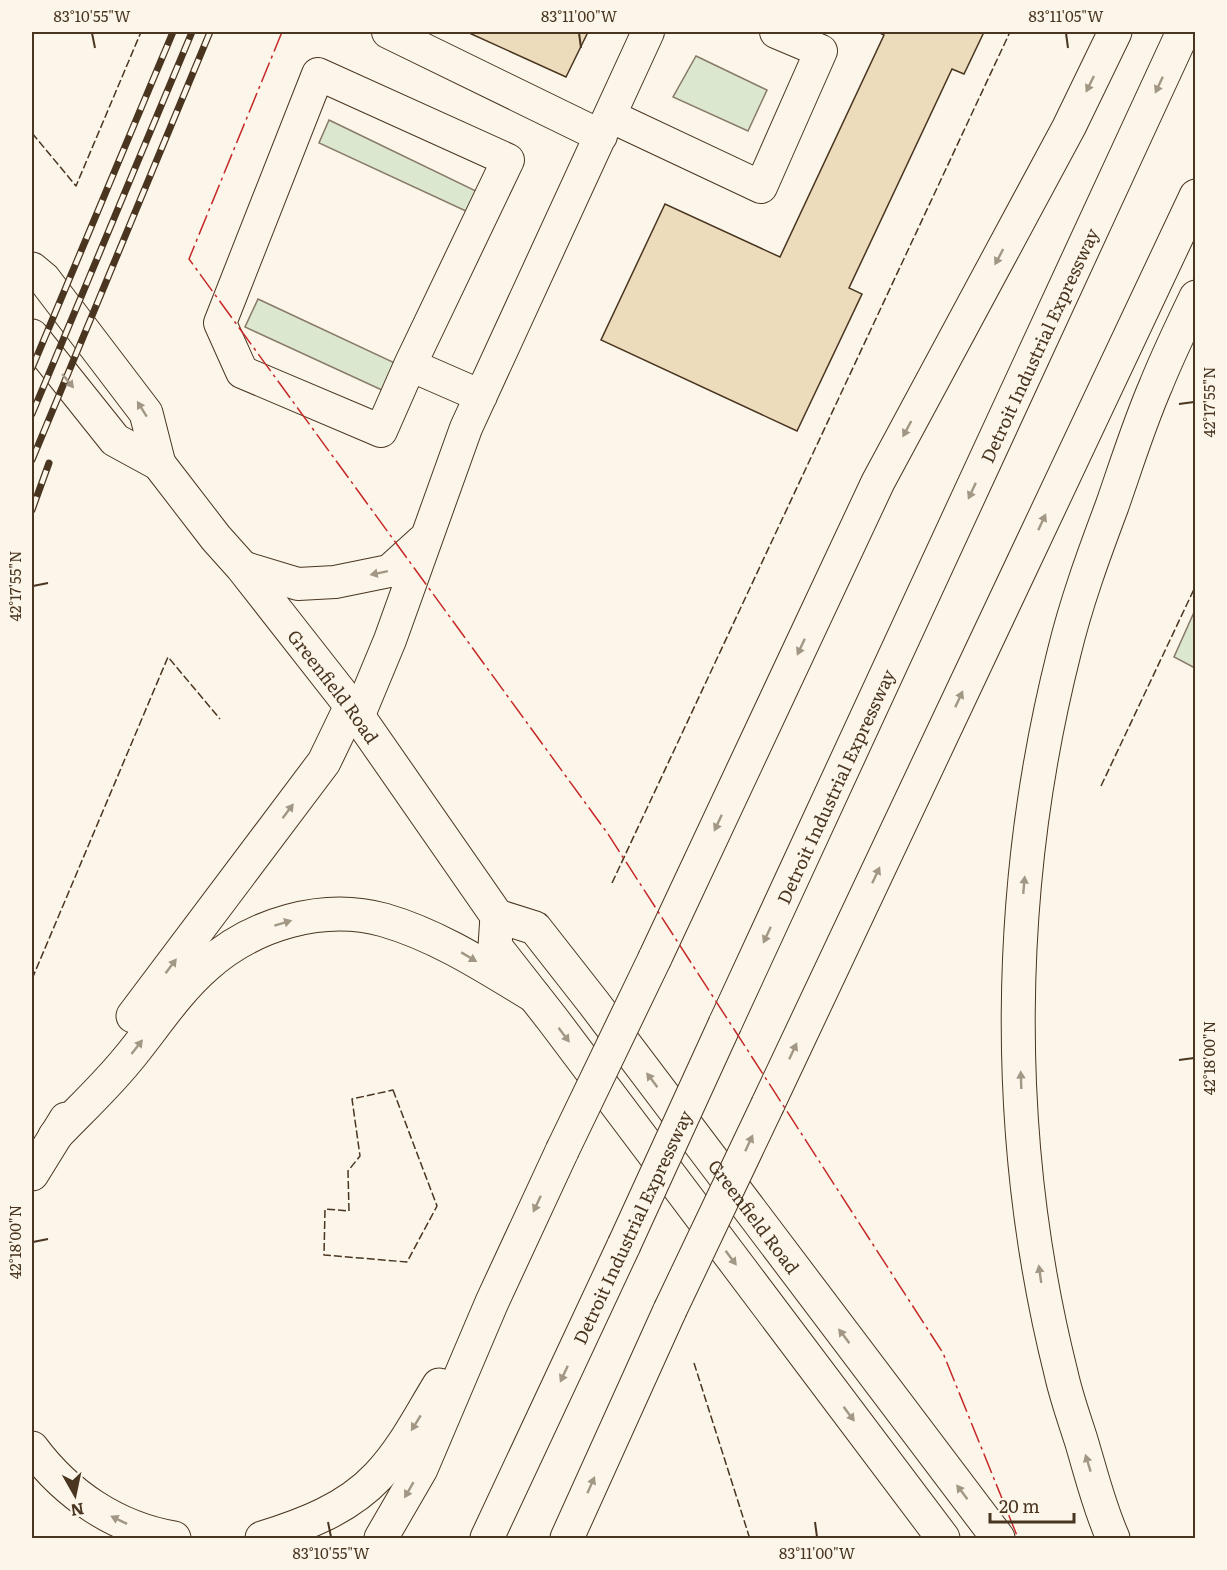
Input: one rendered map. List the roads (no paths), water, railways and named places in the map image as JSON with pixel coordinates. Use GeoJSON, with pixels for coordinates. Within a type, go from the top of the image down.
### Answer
{"type":"FeatureCollection","features":[{"type":"Feature","properties":{"kind":"main road"},"geometry":{"type":"LineString","coordinates":[[381,1539],[421,1469],[492,1302],[878,482],[1069,127],[1115,32]]}},
{"type":"Feature","properties":{"kind":"main road","name":"Detroit Industrial Expressway"},"geometry":{"type":"LineString","coordinates":[[487,1539],[1183,32]]}},
{"type":"Feature","properties":{"kind":"main road"},"geometry":{"type":"LineString","coordinates":[[567,1539],[670,1310],[1196,196]]}},
{"type":"Feature","properties":{"kind":"main road","name":"Greenfield Road"},"geometry":{"type":"LineString","coordinates":[[32,269],[44,279],[146,413],[159,464]]}},
{"type":"Feature","properties":{"kind":"main road"},"geometry":{"type":"LineString","coordinates":[[1113,1539],[1061,1374],[1040,1273],[1022,1128],[1018,1017],[1021,920],[1028,844],[1047,728],[1064,651],[1089,567],[1155,386],[1196,297]]}},
{"type":"Feature","properties":{"kind":"main road","name":"Greenfield Road"},"geometry":{"type":"LineString","coordinates":[[32,336],[115,440],[159,464],[242,567],[355,711],[497,916],[535,928],[998,1539]]}},
{"type":"Feature","properties":{"kind":"main road"},"geometry":{"type":"LineString","coordinates":[[32,1174],[115,1040],[324,762],[355,711]]}},
{"type":"Feature","properties":{"kind":"main road"},"geometry":{"type":"LineString","coordinates":[[55,1136],[126,1062],[178,995],[206,966],[233,946],[261,931],[285,922],[314,916],[336,915],[383,920],[450,946],[534,996]]}},
{"type":"Feature","properties":{"kind":"main road"},"geometry":{"type":"LineString","coordinates":[[497,916],[495,946],[943,1539]]}},
{"type":"Feature","properties":{"kind":"main road"},"geometry":{"type":"LineString","coordinates":[[262,1539],[327,1514],[378,1477],[398,1450],[492,1302]]}},
{"type":"Feature","properties":{"kind":"main road"},"geometry":{"type":"LineString","coordinates":[[32,1448],[48,1470],[82,1500],[121,1522],[154,1535],[174,1539]]}},
{"type":"Feature","properties":{"kind":"lane"},"geometry":{"type":"LineString","coordinates":[[388,32],[605,126],[761,187],[821,51],[776,32]]}},
{"type":"Feature","properties":{"kind":"lane"},"geometry":{"type":"LineString","coordinates":[[355,711],[390,640],[466,428],[648,32]]}},
{"type":"Feature","properties":{"kind":"lane"},"geometry":{"type":"LineString","coordinates":[[318,74],[508,160],[410,365],[381,431],[242,372],[220,323],[318,74]]}},
{"type":"Feature","properties":{"kind":"lane"},"geometry":{"type":"LineString","coordinates":[[410,365],[481,396]]}},
{"type":"Feature","properties":{"kind":"lane"},"geometry":{"type":"LineString","coordinates":[[242,567],[298,584],[336,582],[389,571],[425,538]]}},
{"type":"Feature","properties":{"kind":"railway"},"geometry":{"type":"LineString","coordinates":[[32,368],[173,32]]}},
{"type":"Feature","properties":{"kind":"railway"},"geometry":{"type":"LineString","coordinates":[[32,414],[192,32]]}},
{"type":"Feature","properties":{"kind":"railway"},"geometry":{"type":"LineString","coordinates":[[32,460],[210,32]]}},
{"type":"Feature","properties":{"kind":"railway"},"geometry":{"type":"LineString","coordinates":[[32,510],[49,463]]}}]}
